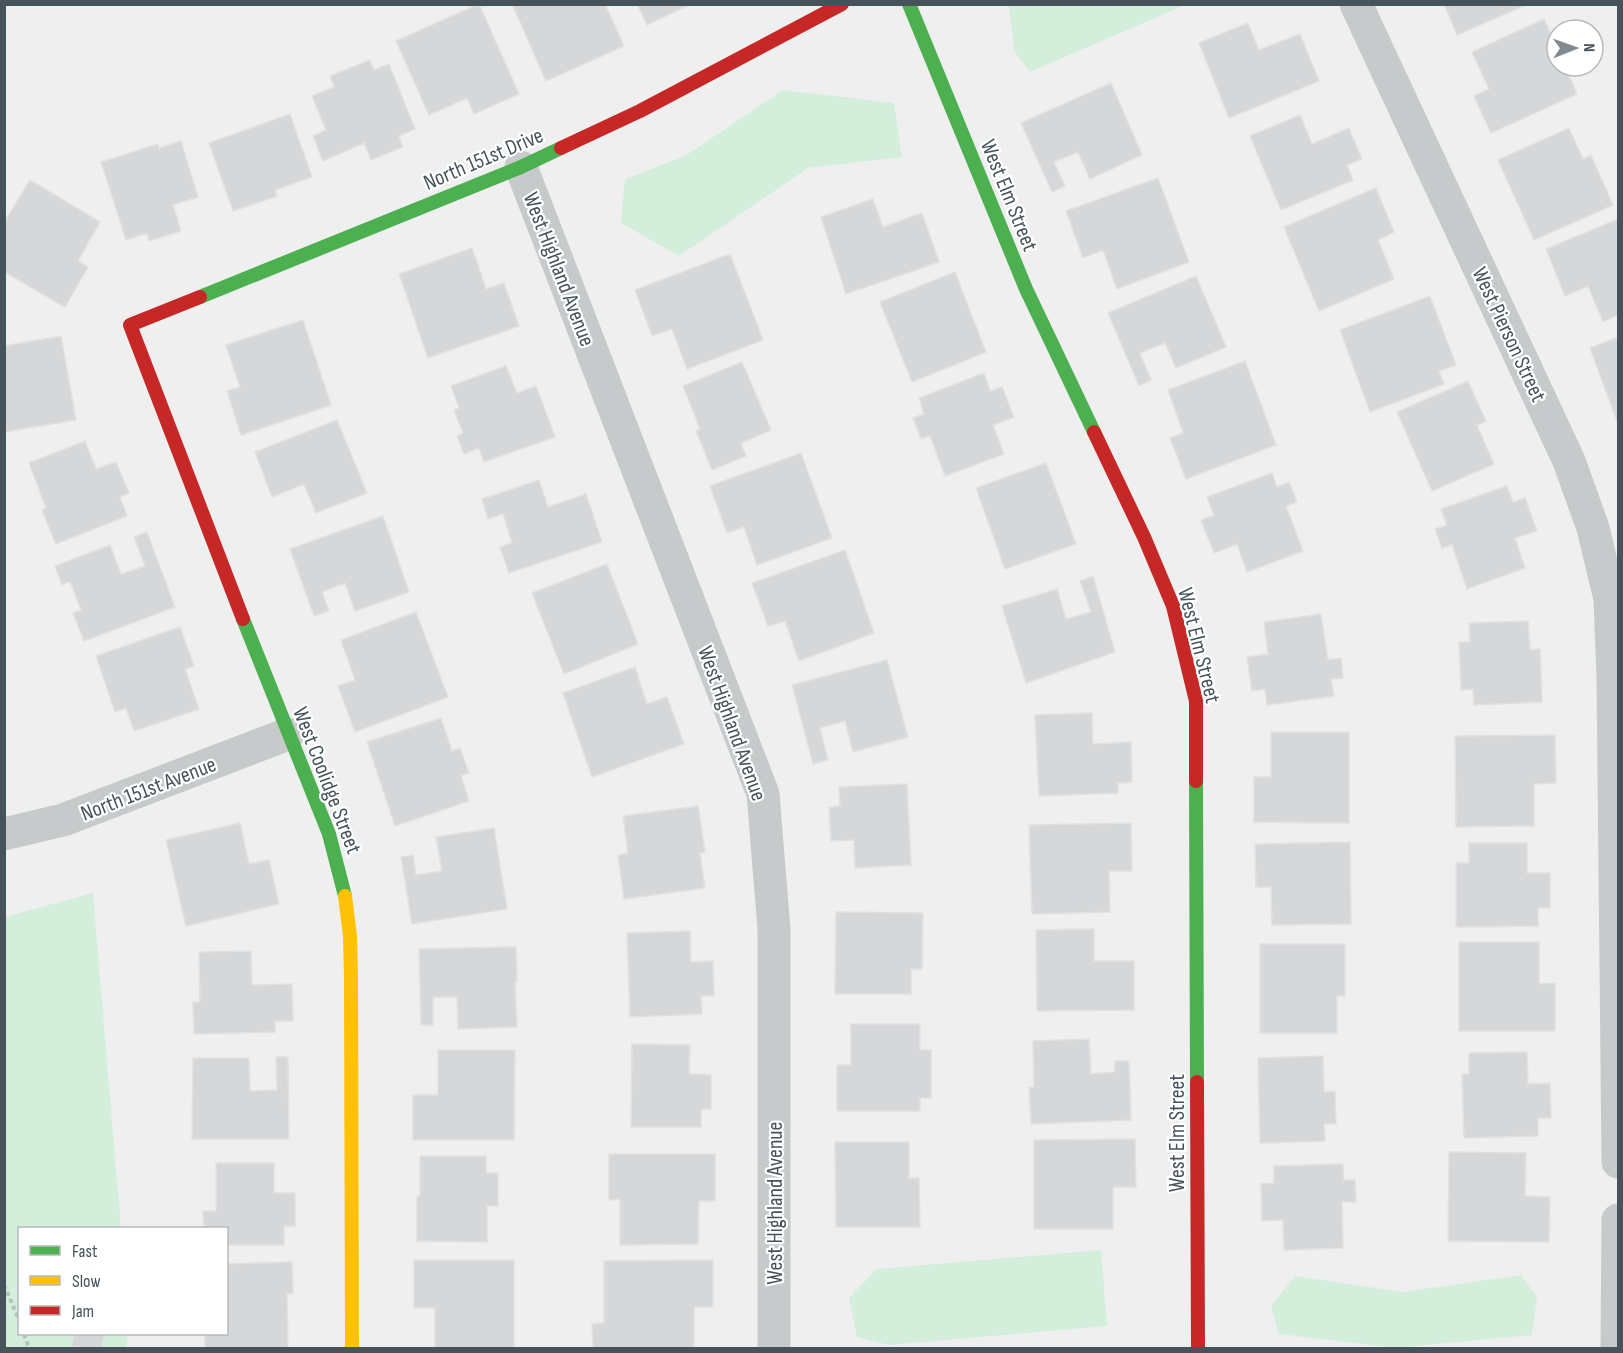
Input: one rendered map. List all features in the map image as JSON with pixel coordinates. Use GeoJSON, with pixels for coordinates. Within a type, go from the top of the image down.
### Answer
{"type":"FeatureCollection","features":[{"type":"Feature","properties":{"kind":"street","name":"North 151st Drive"},"geometry":{"type":"LineString","coordinates":[[130,325],[521,167],[640,111],[842,4]]}},
{"type":"Feature","properties":{"kind":"street","name":"West Elm Street"},"geometry":{"type":"LineString","coordinates":[[909,4],[1026,289],[1144,537],[1173,606],[1196,701],[1198,1348]]}},
{"type":"Feature","properties":{"kind":"street","name":"West Pierson Street"},"geometry":{"type":"LineString","coordinates":[[1356,4],[1569,461],[1593,528],[1610,599],[1616,678],[1618,1162]]}},
{"type":"Feature","properties":{"kind":"street","name":"West Highland Avenue"},"geometry":{"type":"LineString","coordinates":[[521,167],[763,795],[774,929],[774,1348]]}},
{"type":"Feature","properties":{"kind":"street","name":"West Coolidge Street"},"geometry":{"type":"LineString","coordinates":[[130,325],[332,844],[345,898],[350,936],[352,1348]]}},
{"type":"Feature","properties":{"kind":"street","name":"North 151st Avenue"},"geometry":{"type":"LineString","coordinates":[[4,834],[63,820],[288,734]]}},
{"type":"Feature","properties":{"kind":"street"},"geometry":{"type":"LineString","coordinates":[[1617,1348],[1618,1220]]}},
{"type":"Feature","properties":{"kind":"path"},"geometry":{"type":"LineString","coordinates":[[4,1285],[18,1317]]}},
{"type":"Feature","properties":{"kind":"green space"},"geometry":{"type":"Polygon","coordinates":[[[1009,4],[1185,5],[1030,72],[1014,51],[1009,4]]]}},
{"type":"Feature","properties":{"kind":"green space"},"geometry":{"type":"Polygon","coordinates":[[[783,90],[894,103],[902,157],[808,168],[679,256],[621,223],[625,179],[685,156],[783,90]]]}},
{"type":"Feature","properties":{"kind":"green space"},"geometry":{"type":"Polygon","coordinates":[[[93,893],[121,1227],[18,1227],[18,1335],[127,1335],[127,1348],[5,1348],[5,917],[93,893]]]}},
{"type":"Feature","properties":{"kind":"green space"},"geometry":{"type":"Polygon","coordinates":[[[1101,1250],[1107,1326],[889,1345],[857,1337],[849,1298],[877,1269],[1101,1250]]]}},
{"type":"Feature","properties":{"kind":"green space"},"geometry":{"type":"Polygon","coordinates":[[[1521,1275],[1537,1297],[1532,1335],[1396,1348],[1279,1334],[1271,1306],[1295,1276],[1402,1292],[1521,1275]]]}},
{"type":"Feature","properties":{"kind":"building"},"geometry":{"type":"Polygon","coordinates":[[[479,4],[519,94],[474,114],[467,98],[429,115],[396,41],[479,4]]]}},
{"type":"Feature","properties":{"kind":"building"},"geometry":{"type":"Polygon","coordinates":[[[512,4],[605,4],[624,46],[546,81],[512,4]]]}},
{"type":"Feature","properties":{"kind":"building"},"geometry":{"type":"Polygon","coordinates":[[[637,4],[691,4],[647,25],[637,4]]]}},
{"type":"Feature","properties":{"kind":"building"},"geometry":{"type":"Polygon","coordinates":[[[1444,4],[1528,4],[1457,35],[1444,4]]]}},
{"type":"Feature","properties":{"kind":"building"},"geometry":{"type":"Polygon","coordinates":[[[1544,19],[1545,78],[1570,78],[1577,94],[1491,133],[1474,96],[1489,89],[1472,52],[1544,19]]]}},
{"type":"Feature","properties":{"kind":"building"},"geometry":{"type":"Polygon","coordinates":[[[1248,23],[1259,50],[1300,34],[1319,81],[1229,118],[1199,43],[1248,23]]]}},
{"type":"Feature","properties":{"kind":"building"},"geometry":{"type":"Polygon","coordinates":[[[370,60],[374,70],[389,64],[415,129],[399,136],[403,147],[371,160],[364,143],[323,161],[313,136],[326,130],[312,96],[334,87],[330,76],[370,60]]]}},
{"type":"Feature","properties":{"kind":"building"},"geometry":{"type":"Polygon","coordinates":[[[1111,83],[1142,155],[1090,179],[1078,152],[1054,162],[1065,186],[1052,192],[1021,123],[1111,83]]]}},
{"type":"Feature","properties":{"kind":"building"},"geometry":{"type":"Polygon","coordinates":[[[290,114],[312,177],[275,190],[277,196],[233,211],[209,143],[290,114]]]}},
{"type":"Feature","properties":{"kind":"building"},"geometry":{"type":"Polygon","coordinates":[[[1300,115],[1312,144],[1349,128],[1362,159],[1347,165],[1353,180],[1281,210],[1250,136],[1300,115]]]}},
{"type":"Feature","properties":{"kind":"building"},"geometry":{"type":"Polygon","coordinates":[[[1569,128],[1583,159],[1591,155],[1613,205],[1534,240],[1498,160],[1569,128]]]}},
{"type":"Feature","properties":{"kind":"building"},"geometry":{"type":"Polygon","coordinates":[[[181,141],[198,197],[173,205],[181,231],[149,241],[147,233],[126,240],[101,162],[158,144],[159,148],[181,141]]]}},
{"type":"Feature","properties":{"kind":"building"},"geometry":{"type":"Polygon","coordinates":[[[1158,178],[1189,262],[1117,289],[1103,250],[1083,258],[1066,211],[1158,178]]]}},
{"type":"Feature","properties":{"kind":"building"},"geometry":{"type":"Polygon","coordinates":[[[30,180],[100,222],[78,261],[88,267],[65,307],[4,272],[4,223],[30,180]]]}},
{"type":"Feature","properties":{"kind":"building"},"geometry":{"type":"Polygon","coordinates":[[[1376,188],[1394,232],[1378,240],[1394,279],[1319,311],[1284,227],[1376,188]]]}},
{"type":"Feature","properties":{"kind":"building"},"geometry":{"type":"Polygon","coordinates":[[[873,199],[883,227],[922,213],[939,262],[846,294],[821,217],[873,199]]]}},
{"type":"Feature","properties":{"kind":"building"},"geometry":{"type":"Polygon","coordinates":[[[1618,219],[1618,315],[1603,322],[1588,286],[1565,296],[1546,249],[1618,219]]]}},
{"type":"Feature","properties":{"kind":"building"},"geometry":{"type":"Polygon","coordinates":[[[472,248],[486,289],[504,283],[519,326],[428,358],[399,274],[472,248]]]}},
{"type":"Feature","properties":{"kind":"building"},"geometry":{"type":"Polygon","coordinates":[[[730,254],[763,340],[687,369],[672,329],[652,336],[635,290],[730,254]]]}},
{"type":"Feature","properties":{"kind":"building"},"geometry":{"type":"Polygon","coordinates":[[[955,272],[986,352],[912,382],[880,302],[955,272]]]}},
{"type":"Feature","properties":{"kind":"building"},"geometry":{"type":"Polygon","coordinates":[[[1196,276],[1226,347],[1176,368],[1165,343],[1140,353],[1151,380],[1139,386],[1108,313],[1196,276]]]}},
{"type":"Feature","properties":{"kind":"building"},"geometry":{"type":"Polygon","coordinates":[[[1430,296],[1456,365],[1439,371],[1444,384],[1370,412],[1340,330],[1430,296]]]}},
{"type":"Feature","properties":{"kind":"building"},"geometry":{"type":"Polygon","coordinates":[[[303,320],[331,405],[241,435],[227,391],[240,387],[226,345],[303,320]]]}},
{"type":"Feature","properties":{"kind":"building"},"geometry":{"type":"Polygon","coordinates":[[[61,336],[76,420],[4,432],[4,346],[61,336]]]}},
{"type":"Feature","properties":{"kind":"building"},"geometry":{"type":"Polygon","coordinates":[[[1618,337],[1618,424],[1590,348],[1618,337]]]}},
{"type":"Feature","properties":{"kind":"building"},"geometry":{"type":"Polygon","coordinates":[[[1245,361],[1276,445],[1186,479],[1170,438],[1183,433],[1168,390],[1245,361]]]}},
{"type":"Feature","properties":{"kind":"building"},"geometry":{"type":"Polygon","coordinates":[[[742,362],[771,430],[741,443],[746,456],[712,470],[696,431],[700,429],[683,386],[742,362]]]}},
{"type":"Feature","properties":{"kind":"building"},"geometry":{"type":"Polygon","coordinates":[[[506,366],[517,393],[536,386],[555,437],[484,462],[479,448],[464,454],[457,436],[463,433],[454,410],[459,408],[451,386],[506,366]]]}},
{"type":"Feature","properties":{"kind":"building"},"geometry":{"type":"Polygon","coordinates":[[[984,373],[990,391],[1002,387],[1014,417],[993,425],[1004,454],[945,476],[930,436],[921,439],[913,418],[924,414],[919,398],[984,373]]]}},
{"type":"Feature","properties":{"kind":"building"},"geometry":{"type":"Polygon","coordinates":[[[1468,381],[1486,421],[1477,425],[1494,464],[1432,491],[1397,412],[1468,381]]]}},
{"type":"Feature","properties":{"kind":"building"},"geometry":{"type":"Polygon","coordinates":[[[337,420],[367,493],[316,513],[304,484],[272,497],[255,452],[337,420]]]}},
{"type":"Feature","properties":{"kind":"building"},"geometry":{"type":"Polygon","coordinates":[[[85,441],[96,469],[116,462],[129,493],[120,497],[127,516],[56,544],[42,510],[46,508],[29,463],[85,441]]]}},
{"type":"Feature","properties":{"kind":"building"},"geometry":{"type":"Polygon","coordinates":[[[801,453],[832,538],[757,565],[744,527],[727,533],[710,486],[801,453]]]}},
{"type":"Feature","properties":{"kind":"building"},"geometry":{"type":"Polygon","coordinates":[[[1046,463],[1076,544],[1005,569],[976,488],[1046,463]]]}},
{"type":"Feature","properties":{"kind":"building"},"geometry":{"type":"Polygon","coordinates":[[[1272,473],[1277,487],[1289,482],[1297,502],[1286,506],[1303,551],[1247,572],[1237,544],[1214,553],[1201,520],[1214,515],[1207,497],[1272,473]]]}},
{"type":"Feature","properties":{"kind":"building"},"geometry":{"type":"Polygon","coordinates":[[[539,480],[548,507],[586,494],[602,542],[509,573],[500,547],[512,543],[503,514],[488,519],[482,499],[539,480]]]}},
{"type":"Feature","properties":{"kind":"building"},"geometry":{"type":"Polygon","coordinates":[[[1507,486],[1513,502],[1525,498],[1537,531],[1515,538],[1525,568],[1467,589],[1452,545],[1442,548],[1435,529],[1447,525],[1441,509],[1507,486]]]}},
{"type":"Feature","properties":{"kind":"building"},"geometry":{"type":"Polygon","coordinates":[[[383,516],[409,592],[355,611],[345,583],[322,592],[329,611],[314,616],[290,549],[383,516]]]}},
{"type":"Feature","properties":{"kind":"building"},"geometry":{"type":"Polygon","coordinates":[[[147,532],[175,607],[84,641],[73,613],[81,610],[70,581],[62,585],[55,566],[110,545],[121,574],[145,566],[134,537],[147,532]]]}},
{"type":"Feature","properties":{"kind":"building"},"geometry":{"type":"Polygon","coordinates":[[[845,550],[874,633],[799,661],[785,621],[768,626],[752,583],[845,550]]]}},
{"type":"Feature","properties":{"kind":"building"},"geometry":{"type":"Polygon","coordinates":[[[607,564],[638,644],[564,674],[532,593],[607,564]]]}},
{"type":"Feature","properties":{"kind":"building"},"geometry":{"type":"Polygon","coordinates":[[[1093,576],[1115,652],[1026,683],[1002,606],[1057,589],[1066,619],[1091,612],[1080,581],[1093,576]]]}},
{"type":"Feature","properties":{"kind":"building"},"geometry":{"type":"Polygon","coordinates":[[[416,612],[448,697],[355,732],[338,686],[355,680],[341,640],[416,612]]]}},
{"type":"Feature","properties":{"kind":"building"},"geometry":{"type":"Polygon","coordinates":[[[1321,614],[1328,660],[1341,658],[1343,678],[1331,679],[1334,696],[1267,705],[1265,689],[1252,691],[1247,657],[1268,654],[1264,622],[1321,614]]]}},
{"type":"Feature","properties":{"kind":"building"},"geometry":{"type":"Polygon","coordinates":[[[1528,621],[1530,650],[1540,649],[1542,702],[1474,705],[1473,689],[1461,690],[1459,642],[1470,642],[1469,623],[1528,621]]]}},
{"type":"Feature","properties":{"kind":"building"},"geometry":{"type":"Polygon","coordinates":[[[180,627],[194,666],[185,669],[199,709],[134,731],[126,708],[115,712],[96,656],[180,627]]]}},
{"type":"Feature","properties":{"kind":"building"},"geometry":{"type":"Polygon","coordinates":[[[887,660],[908,737],[853,752],[845,721],[820,728],[828,760],[813,764],[792,685],[887,660]]]}},
{"type":"Feature","properties":{"kind":"building"},"geometry":{"type":"Polygon","coordinates":[[[635,667],[647,704],[667,697],[684,744],[592,777],[563,693],[635,667]]]}},
{"type":"Feature","properties":{"kind":"building"},"geometry":{"type":"Polygon","coordinates":[[[1092,713],[1093,744],[1131,742],[1132,782],[1118,783],[1118,793],[1039,796],[1035,715],[1092,713]]]}},
{"type":"Feature","properties":{"kind":"building"},"geometry":{"type":"Polygon","coordinates":[[[441,718],[452,751],[460,748],[469,773],[461,775],[469,801],[395,826],[367,742],[441,718]]]}},
{"type":"Feature","properties":{"kind":"building"},"geometry":{"type":"Polygon","coordinates":[[[1271,732],[1349,732],[1349,823],[1254,822],[1254,777],[1271,777],[1271,732]]]}},
{"type":"Feature","properties":{"kind":"building"},"geometry":{"type":"Polygon","coordinates":[[[1555,735],[1556,783],[1534,784],[1534,826],[1456,827],[1455,736],[1555,735]]]}},
{"type":"Feature","properties":{"kind":"building"},"geometry":{"type":"Polygon","coordinates":[[[907,784],[911,865],[855,868],[854,840],[831,841],[829,807],[840,806],[839,787],[907,784]]]}},
{"type":"Feature","properties":{"kind":"building"},"geometry":{"type":"Polygon","coordinates":[[[698,806],[705,852],[700,853],[705,888],[624,899],[618,855],[628,853],[623,816],[698,806]]]}},
{"type":"Feature","properties":{"kind":"building"},"geometry":{"type":"Polygon","coordinates":[[[240,823],[249,864],[269,860],[279,904],[186,926],[166,840],[240,823]]]}},
{"type":"Feature","properties":{"kind":"building"},"geometry":{"type":"Polygon","coordinates":[[[1131,823],[1132,871],[1109,871],[1110,912],[1032,914],[1029,825],[1131,823]]]}},
{"type":"Feature","properties":{"kind":"building"},"geometry":{"type":"Polygon","coordinates":[[[494,828],[507,909],[412,924],[401,857],[413,855],[416,875],[442,871],[436,837],[494,828]]]}},
{"type":"Feature","properties":{"kind":"building"},"geometry":{"type":"Polygon","coordinates":[[[1350,842],[1351,924],[1272,925],[1271,887],[1256,887],[1255,844],[1350,842]]]}},
{"type":"Feature","properties":{"kind":"building"},"geometry":{"type":"Polygon","coordinates":[[[1469,843],[1527,843],[1527,873],[1550,873],[1550,908],[1538,908],[1538,926],[1456,927],[1456,863],[1469,863],[1469,843]]]}},
{"type":"Feature","properties":{"kind":"building"},"geometry":{"type":"Polygon","coordinates":[[[836,912],[923,913],[922,969],[911,969],[911,994],[835,994],[836,912]]]}},
{"type":"Feature","properties":{"kind":"building"},"geometry":{"type":"Polygon","coordinates":[[[1094,929],[1094,961],[1134,961],[1134,1010],[1037,1011],[1036,930],[1094,929]]]}},
{"type":"Feature","properties":{"kind":"building"},"geometry":{"type":"Polygon","coordinates":[[[690,931],[691,962],[713,961],[714,996],[701,996],[702,1014],[630,1017],[627,933],[690,931]]]}},
{"type":"Feature","properties":{"kind":"building"},"geometry":{"type":"Polygon","coordinates":[[[1459,942],[1539,942],[1539,984],[1555,983],[1555,1031],[1459,1031],[1459,942]]]}},
{"type":"Feature","properties":{"kind":"building"},"geometry":{"type":"Polygon","coordinates":[[[1260,944],[1345,944],[1345,996],[1337,996],[1337,1033],[1260,1033],[1260,944]]]}},
{"type":"Feature","properties":{"kind":"building"},"geometry":{"type":"Polygon","coordinates":[[[516,947],[517,1027],[458,1029],[457,997],[433,997],[433,1025],[421,1025],[419,949],[516,947]]]}},
{"type":"Feature","properties":{"kind":"building"},"geometry":{"type":"Polygon","coordinates":[[[251,951],[252,985],[292,984],[293,1021],[275,1021],[275,1032],[194,1034],[193,1002],[200,1002],[199,952],[251,951]]]}},
{"type":"Feature","properties":{"kind":"building"},"geometry":{"type":"Polygon","coordinates":[[[851,1024],[920,1024],[920,1050],[931,1050],[931,1098],[920,1098],[920,1111],[837,1111],[837,1065],[851,1065],[851,1024]]]}},
{"type":"Feature","properties":{"kind":"building"},"geometry":{"type":"Polygon","coordinates":[[[1089,1039],[1091,1074],[1115,1072],[1115,1061],[1129,1061],[1131,1120],[1031,1124],[1029,1087],[1034,1087],[1033,1041],[1089,1039]]]}},
{"type":"Feature","properties":{"kind":"building"},"geometry":{"type":"Polygon","coordinates":[[[632,1044],[690,1045],[689,1074],[711,1075],[711,1109],[701,1109],[701,1127],[631,1127],[632,1044]]]}},
{"type":"Feature","properties":{"kind":"building"},"geometry":{"type":"Polygon","coordinates":[[[438,1050],[515,1050],[514,1140],[413,1140],[413,1095],[438,1095],[438,1050]]]}},
{"type":"Feature","properties":{"kind":"building"},"geometry":{"type":"Polygon","coordinates":[[[1527,1052],[1528,1084],[1550,1083],[1551,1118],[1538,1118],[1538,1136],[1464,1138],[1462,1074],[1469,1074],[1469,1053],[1527,1052]]]}},
{"type":"Feature","properties":{"kind":"building"},"geometry":{"type":"Polygon","coordinates":[[[1323,1056],[1324,1092],[1335,1091],[1336,1124],[1324,1124],[1325,1141],[1260,1143],[1258,1058],[1323,1056]]]}},
{"type":"Feature","properties":{"kind":"building"},"geometry":{"type":"Polygon","coordinates":[[[276,1057],[288,1057],[289,1139],[192,1139],[193,1058],[249,1058],[250,1091],[277,1090],[276,1057]]]}},
{"type":"Feature","properties":{"kind":"building"},"geometry":{"type":"Polygon","coordinates":[[[1135,1139],[1136,1187],[1113,1187],[1113,1229],[1034,1229],[1034,1140],[1135,1139]]]}},
{"type":"Feature","properties":{"kind":"building"},"geometry":{"type":"Polygon","coordinates":[[[835,1142],[909,1142],[909,1178],[919,1178],[920,1227],[836,1227],[835,1142]]]}},
{"type":"Feature","properties":{"kind":"building"},"geometry":{"type":"Polygon","coordinates":[[[1449,1152],[1526,1153],[1525,1196],[1550,1197],[1549,1242],[1448,1241],[1449,1152]]]}},
{"type":"Feature","properties":{"kind":"building"},"geometry":{"type":"Polygon","coordinates":[[[609,1154],[715,1154],[715,1201],[699,1201],[698,1244],[620,1245],[620,1199],[609,1200],[609,1154]]]}},
{"type":"Feature","properties":{"kind":"building"},"geometry":{"type":"Polygon","coordinates":[[[420,1156],[486,1156],[486,1173],[498,1173],[498,1206],[487,1206],[487,1242],[417,1241],[420,1156]]]}},
{"type":"Feature","properties":{"kind":"building"},"geometry":{"type":"Polygon","coordinates":[[[216,1163],[274,1163],[274,1193],[295,1193],[295,1226],[284,1226],[284,1245],[228,1245],[228,1227],[204,1227],[203,1211],[216,1211],[216,1163]]]}},
{"type":"Feature","properties":{"kind":"building"},"geometry":{"type":"Polygon","coordinates":[[[1343,1164],[1344,1180],[1355,1180],[1356,1202],[1342,1202],[1343,1248],[1284,1250],[1283,1220],[1262,1221],[1261,1184],[1274,1183],[1274,1166],[1343,1164]]]}},
{"type":"Feature","properties":{"kind":"building"},"geometry":{"type":"Polygon","coordinates":[[[414,1260],[514,1260],[514,1348],[435,1348],[435,1308],[414,1308],[414,1260]]]}},
{"type":"Feature","properties":{"kind":"building"},"geometry":{"type":"Polygon","coordinates":[[[713,1260],[713,1307],[694,1307],[694,1348],[593,1348],[592,1324],[604,1323],[604,1261],[713,1260]]]}},
{"type":"Feature","properties":{"kind":"building"},"geometry":{"type":"Polygon","coordinates":[[[292,1262],[293,1293],[287,1294],[288,1348],[205,1348],[205,1335],[228,1335],[228,1264],[292,1262]]]}},
{"type":"Feature","properties":{"kind":"building"},"geometry":{"type":"Polygon","coordinates":[[[74,1335],[105,1335],[101,1348],[71,1346],[74,1335]]]}},
{"type":"Feature","properties":{"kind":"traffic: fast"},"geometry":{"type":"LineString","coordinates":[[909,4],[1026,289],[1094,432]]}},
{"type":"Feature","properties":{"kind":"traffic: fast"},"geometry":{"type":"LineString","coordinates":[[200,297],[521,167],[561,148]]}},
{"type":"Feature","properties":{"kind":"traffic: fast"},"geometry":{"type":"LineString","coordinates":[[243,619],[329,834],[345,896]]}},
{"type":"Feature","properties":{"kind":"traffic: fast"},"geometry":{"type":"LineString","coordinates":[[1196,781],[1197,1082]]}},
{"type":"Feature","properties":{"kind":"traffic: slow"},"geometry":{"type":"LineString","coordinates":[[345,896],[350,936],[351,976],[352,1348]]}},
{"type":"Feature","properties":{"kind":"traffic: jam"},"geometry":{"type":"LineString","coordinates":[[561,148],[640,111],[842,4]]}},
{"type":"Feature","properties":{"kind":"traffic: jam"},"geometry":{"type":"LineString","coordinates":[[200,297],[130,325],[243,619]]}},
{"type":"Feature","properties":{"kind":"traffic: jam"},"geometry":{"type":"LineString","coordinates":[[1094,432],[1144,537],[1173,606],[1196,701],[1196,781]]}},
{"type":"Feature","properties":{"kind":"traffic: jam"},"geometry":{"type":"LineString","coordinates":[[1197,1082],[1198,1348]]}}]}
